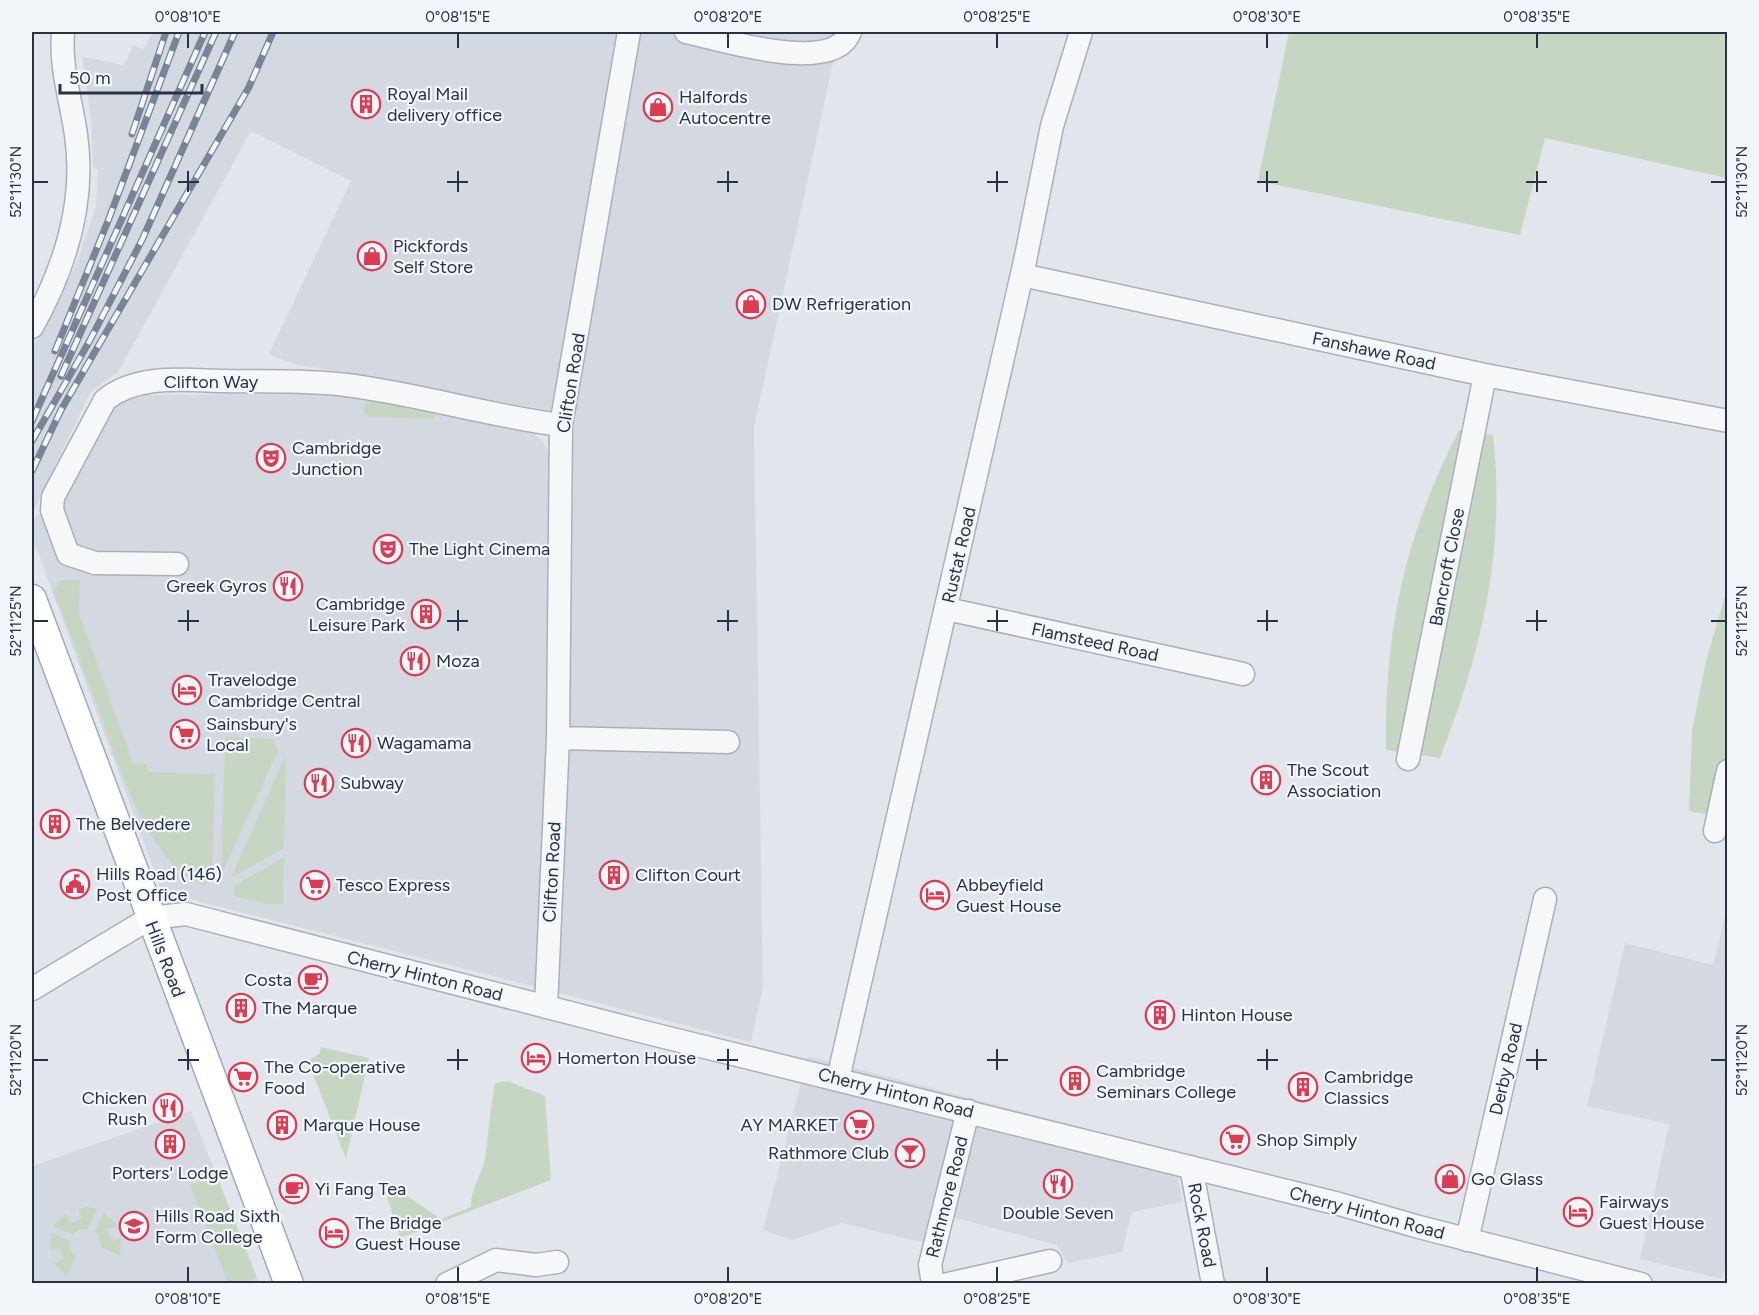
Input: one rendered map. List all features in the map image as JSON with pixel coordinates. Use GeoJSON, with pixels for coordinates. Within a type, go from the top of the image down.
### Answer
{"type":"FeatureCollection","features":[{"type":"Feature","properties":{"kind":"main road","name":"Hills Road"},"geometry":{"type":"LineString","coordinates":[[32,599],[289,1284]]}},
{"type":"Feature","properties":{"kind":"street"},"geometry":{"type":"LineString","coordinates":[[32,327],[64,259],[78,192],[79,154],[61,58],[63,32]]}},
{"type":"Feature","properties":{"kind":"street","name":"Clifton Road"},"geometry":{"type":"LineString","coordinates":[[546,1007],[558,738],[561,425],[628,32]]}},
{"type":"Feature","properties":{"kind":"street"},"geometry":{"type":"LineString","coordinates":[[686,32],[790,54],[833,50],[847,39],[850,32]]}},
{"type":"Feature","properties":{"kind":"street","name":"Rustat Road"},"geometry":{"type":"LineString","coordinates":[[838,1079],[947,609],[1022,275],[1052,126],[1081,32]]}},
{"type":"Feature","properties":{"kind":"street","name":"Fanshawe Road"},"geometry":{"type":"LineString","coordinates":[[1022,275],[1485,375],[1728,421]]}},
{"type":"Feature","properties":{"kind":"street","name":"Bancroft Close"},"geometry":{"type":"LineString","coordinates":[[1408,759],[1485,375]]}},
{"type":"Feature","properties":{"kind":"street","name":"Clifton Way"},"geometry":{"type":"LineString","coordinates":[[177,564],[95,563],[68,554],[52,510],[56,488],[105,400],[116,391],[130,386],[179,378],[344,384],[502,417],[561,425]]}},
{"type":"Feature","properties":{"kind":"street","name":"Flamsteed Road"},"geometry":{"type":"LineString","coordinates":[[947,609],[1243,674]]}},
{"type":"Feature","properties":{"kind":"street"},"geometry":{"type":"LineString","coordinates":[[558,738],[728,742]]}},
{"type":"Feature","properties":{"kind":"street"},"geometry":{"type":"LineString","coordinates":[[1715,831],[1728,771]]}},
{"type":"Feature","properties":{"kind":"street","name":"Derby Road"},"geometry":{"type":"LineString","coordinates":[[1467,1239],[1546,897]]}},
{"type":"Feature","properties":{"kind":"street","name":"Cherry Hinton Road"},"geometry":{"type":"LineString","coordinates":[[150,918],[186,914],[546,1007],[1191,1167],[1641,1284]]}},
{"type":"Feature","properties":{"kind":"street"},"geometry":{"type":"LineString","coordinates":[[32,989],[150,918]]}},
{"type":"Feature","properties":{"kind":"street","name":"Rathmore Road"},"geometry":{"type":"LineString","coordinates":[[933,1284],[930,1265],[968,1111]]}},
{"type":"Feature","properties":{"kind":"street","name":"Rock Road"},"geometry":{"type":"LineString","coordinates":[[1191,1167],[1213,1284]]}},
{"type":"Feature","properties":{"kind":"street"},"geometry":{"type":"LineString","coordinates":[[447,1284],[496,1260],[536,1265],[557,1262]]}},
{"type":"Feature","properties":{"kind":"street"},"geometry":{"type":"LineString","coordinates":[[948,1284],[1050,1261]]}},
{"type":"Feature","properties":{"kind":"shaded area"},"geometry":{"type":"Polygon","coordinates":[[[153,32],[863,32],[833,63],[754,427],[763,987],[751,1042],[162,892],[32,536],[32,520],[57,500],[112,405],[128,395],[314,394],[370,399],[532,432],[543,441],[548,452],[547,410],[294,364],[269,354],[351,181],[251,131],[118,372],[90,393],[32,514],[32,350],[76,265],[96,206],[98,169],[93,168],[91,118],[82,57],[124,65],[133,45],[143,49],[153,32]]]}},
{"type":"Feature","properties":{"kind":"shaded area"},"geometry":{"type":"Polygon","coordinates":[[[1727,908],[1728,1260],[1722,1279],[1640,1259],[1669,1124],[1587,1106],[1625,943],[1713,965],[1727,908]]]}},
{"type":"Feature","properties":{"kind":"shaded area"},"geometry":{"type":"Polygon","coordinates":[[[808,1056],[1174,1151],[1182,1202],[1132,1212],[1122,1252],[1068,1263],[1057,1245],[952,1217],[946,1248],[842,1223],[792,1240],[763,1230],[808,1056]]]}},
{"type":"Feature","properties":{"kind":"shaded area","name":"Hills Road Sixth Form College"},"geometry":{"type":"Polygon","coordinates":[[[191,1111],[259,1283],[32,1283],[32,1166],[191,1111]]]}},
{"type":"Feature","properties":{"kind":"green space"},"geometry":{"type":"Polygon","coordinates":[[[1289,32],[1727,32],[1727,178],[1545,138],[1520,235],[1258,181],[1289,32]]]}},
{"type":"Feature","properties":{"kind":"green space"},"geometry":{"type":"Polygon","coordinates":[[[370,399],[435,412],[436,416],[433,419],[369,417],[364,413],[363,406],[370,399]]]}},
{"type":"Feature","properties":{"kind":"green space"},"geometry":{"type":"Polygon","coordinates":[[[1459,430],[1493,435],[1496,519],[1493,560],[1479,639],[1468,679],[1440,758],[1386,750],[1386,707],[1394,625],[1412,546],[1440,469],[1459,430]]]}},
{"type":"Feature","properties":{"kind":"green space"},"geometry":{"type":"Polygon","coordinates":[[[61,580],[80,580],[79,613],[133,763],[147,764],[148,772],[215,774],[212,877],[204,886],[184,875],[166,857],[151,834],[124,781],[53,590],[61,580]]]}},
{"type":"Feature","properties":{"kind":"green space"},"geometry":{"type":"Polygon","coordinates":[[[1727,589],[1727,818],[1689,811],[1692,731],[1706,661],[1727,589]]]}},
{"type":"Feature","properties":{"kind":"green space"},"geometry":{"type":"Polygon","coordinates":[[[225,737],[273,739],[278,751],[221,875],[225,737]]]}},
{"type":"Feature","properties":{"kind":"green space"},"geometry":{"type":"Polygon","coordinates":[[[286,754],[284,848],[231,878],[286,754]]]}},
{"type":"Feature","properties":{"kind":"green space"},"geometry":{"type":"Polygon","coordinates":[[[284,857],[283,904],[267,904],[234,896],[234,886],[284,857]]]}},
{"type":"Feature","properties":{"kind":"green space"},"geometry":{"type":"Polygon","coordinates":[[[321,1047],[369,1058],[346,1159],[308,1061],[319,1054],[321,1047]]]}},
{"type":"Feature","properties":{"kind":"green space"},"geometry":{"type":"Polygon","coordinates":[[[508,1081],[545,1096],[551,1180],[400,1238],[387,1197],[403,1193],[441,1219],[471,1207],[473,1193],[485,1158],[495,1083],[508,1081]]]}},
{"type":"Feature","properties":{"kind":"green space"},"geometry":{"type":"Polygon","coordinates":[[[216,1174],[257,1278],[243,1283],[228,1283],[190,1185],[216,1174]]]}},
{"type":"Feature","properties":{"kind":"green space"},"geometry":{"type":"Polygon","coordinates":[[[87,1207],[97,1209],[88,1229],[78,1230],[73,1235],[53,1226],[66,1213],[70,1223],[82,1218],[78,1209],[87,1207]]]}},
{"type":"Feature","properties":{"kind":"green space"},"geometry":{"type":"Polygon","coordinates":[[[104,1212],[117,1225],[107,1229],[112,1241],[121,1238],[120,1256],[101,1247],[99,1237],[95,1232],[104,1212]]]}},
{"type":"Feature","properties":{"kind":"green space"},"geometry":{"type":"Polygon","coordinates":[[[51,1233],[70,1241],[71,1251],[76,1257],[67,1276],[54,1263],[64,1259],[59,1248],[50,1251],[51,1233]]]}},
{"type":"Feature","properties":{"kind":"railway"},"geometry":{"type":"LineString","coordinates":[[132,134],[166,32]]}},
{"type":"Feature","properties":{"kind":"railway"},"geometry":{"type":"LineString","coordinates":[[55,351],[108,221],[179,32]]}},
{"type":"Feature","properties":{"kind":"railway"},"geometry":{"type":"LineString","coordinates":[[32,421],[205,32]]}},
{"type":"Feature","properties":{"kind":"railway"},"geometry":{"type":"LineString","coordinates":[[61,376],[216,32]]}},
{"type":"Feature","properties":{"kind":"railway"},"geometry":{"type":"LineString","coordinates":[[32,441],[89,342],[142,240],[235,32]]}},
{"type":"Feature","properties":{"kind":"railway"},"geometry":{"type":"LineString","coordinates":[[32,471],[61,410],[249,87],[273,32]]}},
{"type":"Feature","properties":{"kind":"place","name":"Royal Mail delivery office"},"geometry":{"type":"Point","coordinates":[366,104]}},
{"type":"Feature","properties":{"kind":"place","name":"Halfords Autocentre"},"geometry":{"type":"Point","coordinates":[658,107]}},
{"type":"Feature","properties":{"kind":"place","name":"Pickfords Self Store"},"geometry":{"type":"Point","coordinates":[372,256]}},
{"type":"Feature","properties":{"kind":"place","name":"DW Refrigeration"},"geometry":{"type":"Point","coordinates":[751,304]}},
{"type":"Feature","properties":{"kind":"place","name":"Cambridge Junction"},"geometry":{"type":"Point","coordinates":[271,458]}},
{"type":"Feature","properties":{"kind":"place","name":"The Light Cinema"},"geometry":{"type":"Point","coordinates":[388,549]}},
{"type":"Feature","properties":{"kind":"place","name":"Greek Gyros"},"geometry":{"type":"Point","coordinates":[288,586]}},
{"type":"Feature","properties":{"kind":"place","name":"Cambridge Leisure Park"},"geometry":{"type":"Point","coordinates":[426,614]}},
{"type":"Feature","properties":{"kind":"place","name":"Moza"},"geometry":{"type":"Point","coordinates":[415,661]}},
{"type":"Feature","properties":{"kind":"place","name":"Travelodge Cambridge Central"},"geometry":{"type":"Point","coordinates":[187,690]}},
{"type":"Feature","properties":{"kind":"place","name":"Sainsbury's Local"},"geometry":{"type":"Point","coordinates":[185,734]}},
{"type":"Feature","properties":{"kind":"place","name":"Wagamama"},"geometry":{"type":"Point","coordinates":[356,743]}},
{"type":"Feature","properties":{"kind":"place","name":"The Scout Association"},"geometry":{"type":"Point","coordinates":[1266,780]}},
{"type":"Feature","properties":{"kind":"place","name":"Subway"},"geometry":{"type":"Point","coordinates":[319,783]}},
{"type":"Feature","properties":{"kind":"place","name":"The Belvedere"},"geometry":{"type":"Point","coordinates":[55,824]}},
{"type":"Feature","properties":{"kind":"place","name":"Clifton Court"},"geometry":{"type":"Point","coordinates":[614,875]}},
{"type":"Feature","properties":{"kind":"place","name":"Hills Road (146) Post Office"},"geometry":{"type":"Point","coordinates":[75,884]}},
{"type":"Feature","properties":{"kind":"place","name":"Tesco Express"},"geometry":{"type":"Point","coordinates":[315,885]}},
{"type":"Feature","properties":{"kind":"place","name":"Abbeyfield Guest House"},"geometry":{"type":"Point","coordinates":[935,895]}},
{"type":"Feature","properties":{"kind":"place","name":"Costa"},"geometry":{"type":"Point","coordinates":[313,980]}},
{"type":"Feature","properties":{"kind":"place","name":"The Marque"},"geometry":{"type":"Point","coordinates":[241,1008]}},
{"type":"Feature","properties":{"kind":"place","name":"Hinton House"},"geometry":{"type":"Point","coordinates":[1160,1015]}},
{"type":"Feature","properties":{"kind":"place","name":"Homerton House"},"geometry":{"type":"Point","coordinates":[536,1058]}},
{"type":"Feature","properties":{"kind":"place","name":"The Co-operative Food"},"geometry":{"type":"Point","coordinates":[243,1077]}},
{"type":"Feature","properties":{"kind":"place","name":"Cambridge Seminars College"},"geometry":{"type":"Point","coordinates":[1075,1081]}},
{"type":"Feature","properties":{"kind":"place","name":"Cambridge Classics"},"geometry":{"type":"Point","coordinates":[1303,1087]}},
{"type":"Feature","properties":{"kind":"place","name":"Chicken Rush"},"geometry":{"type":"Point","coordinates":[168,1108]}},
{"type":"Feature","properties":{"kind":"place","name":"Marque House"},"geometry":{"type":"Point","coordinates":[282,1125]}},
{"type":"Feature","properties":{"kind":"place","name":"AY MARKET"},"geometry":{"type":"Point","coordinates":[859,1125]}},
{"type":"Feature","properties":{"kind":"place","name":"Shop Simply"},"geometry":{"type":"Point","coordinates":[1235,1140]}},
{"type":"Feature","properties":{"kind":"place","name":"Porters' Lodge"},"geometry":{"type":"Point","coordinates":[170,1144]}},
{"type":"Feature","properties":{"kind":"place","name":"Rathmore Club"},"geometry":{"type":"Point","coordinates":[910,1153]}},
{"type":"Feature","properties":{"kind":"place","name":"Go Glass"},"geometry":{"type":"Point","coordinates":[1450,1179]}},
{"type":"Feature","properties":{"kind":"place","name":"Double Seven"},"geometry":{"type":"Point","coordinates":[1058,1184]}},
{"type":"Feature","properties":{"kind":"place","name":"Yi Fang Tea"},"geometry":{"type":"Point","coordinates":[294,1189]}},
{"type":"Feature","properties":{"kind":"place","name":"Fairways Guest House"},"geometry":{"type":"Point","coordinates":[1578,1212]}},
{"type":"Feature","properties":{"kind":"place","name":"Hills Road Sixth Form College"},"geometry":{"type":"Point","coordinates":[134,1226]}},
{"type":"Feature","properties":{"kind":"place","name":"The Bridge Guest House"},"geometry":{"type":"Point","coordinates":[334,1233]}}]}
